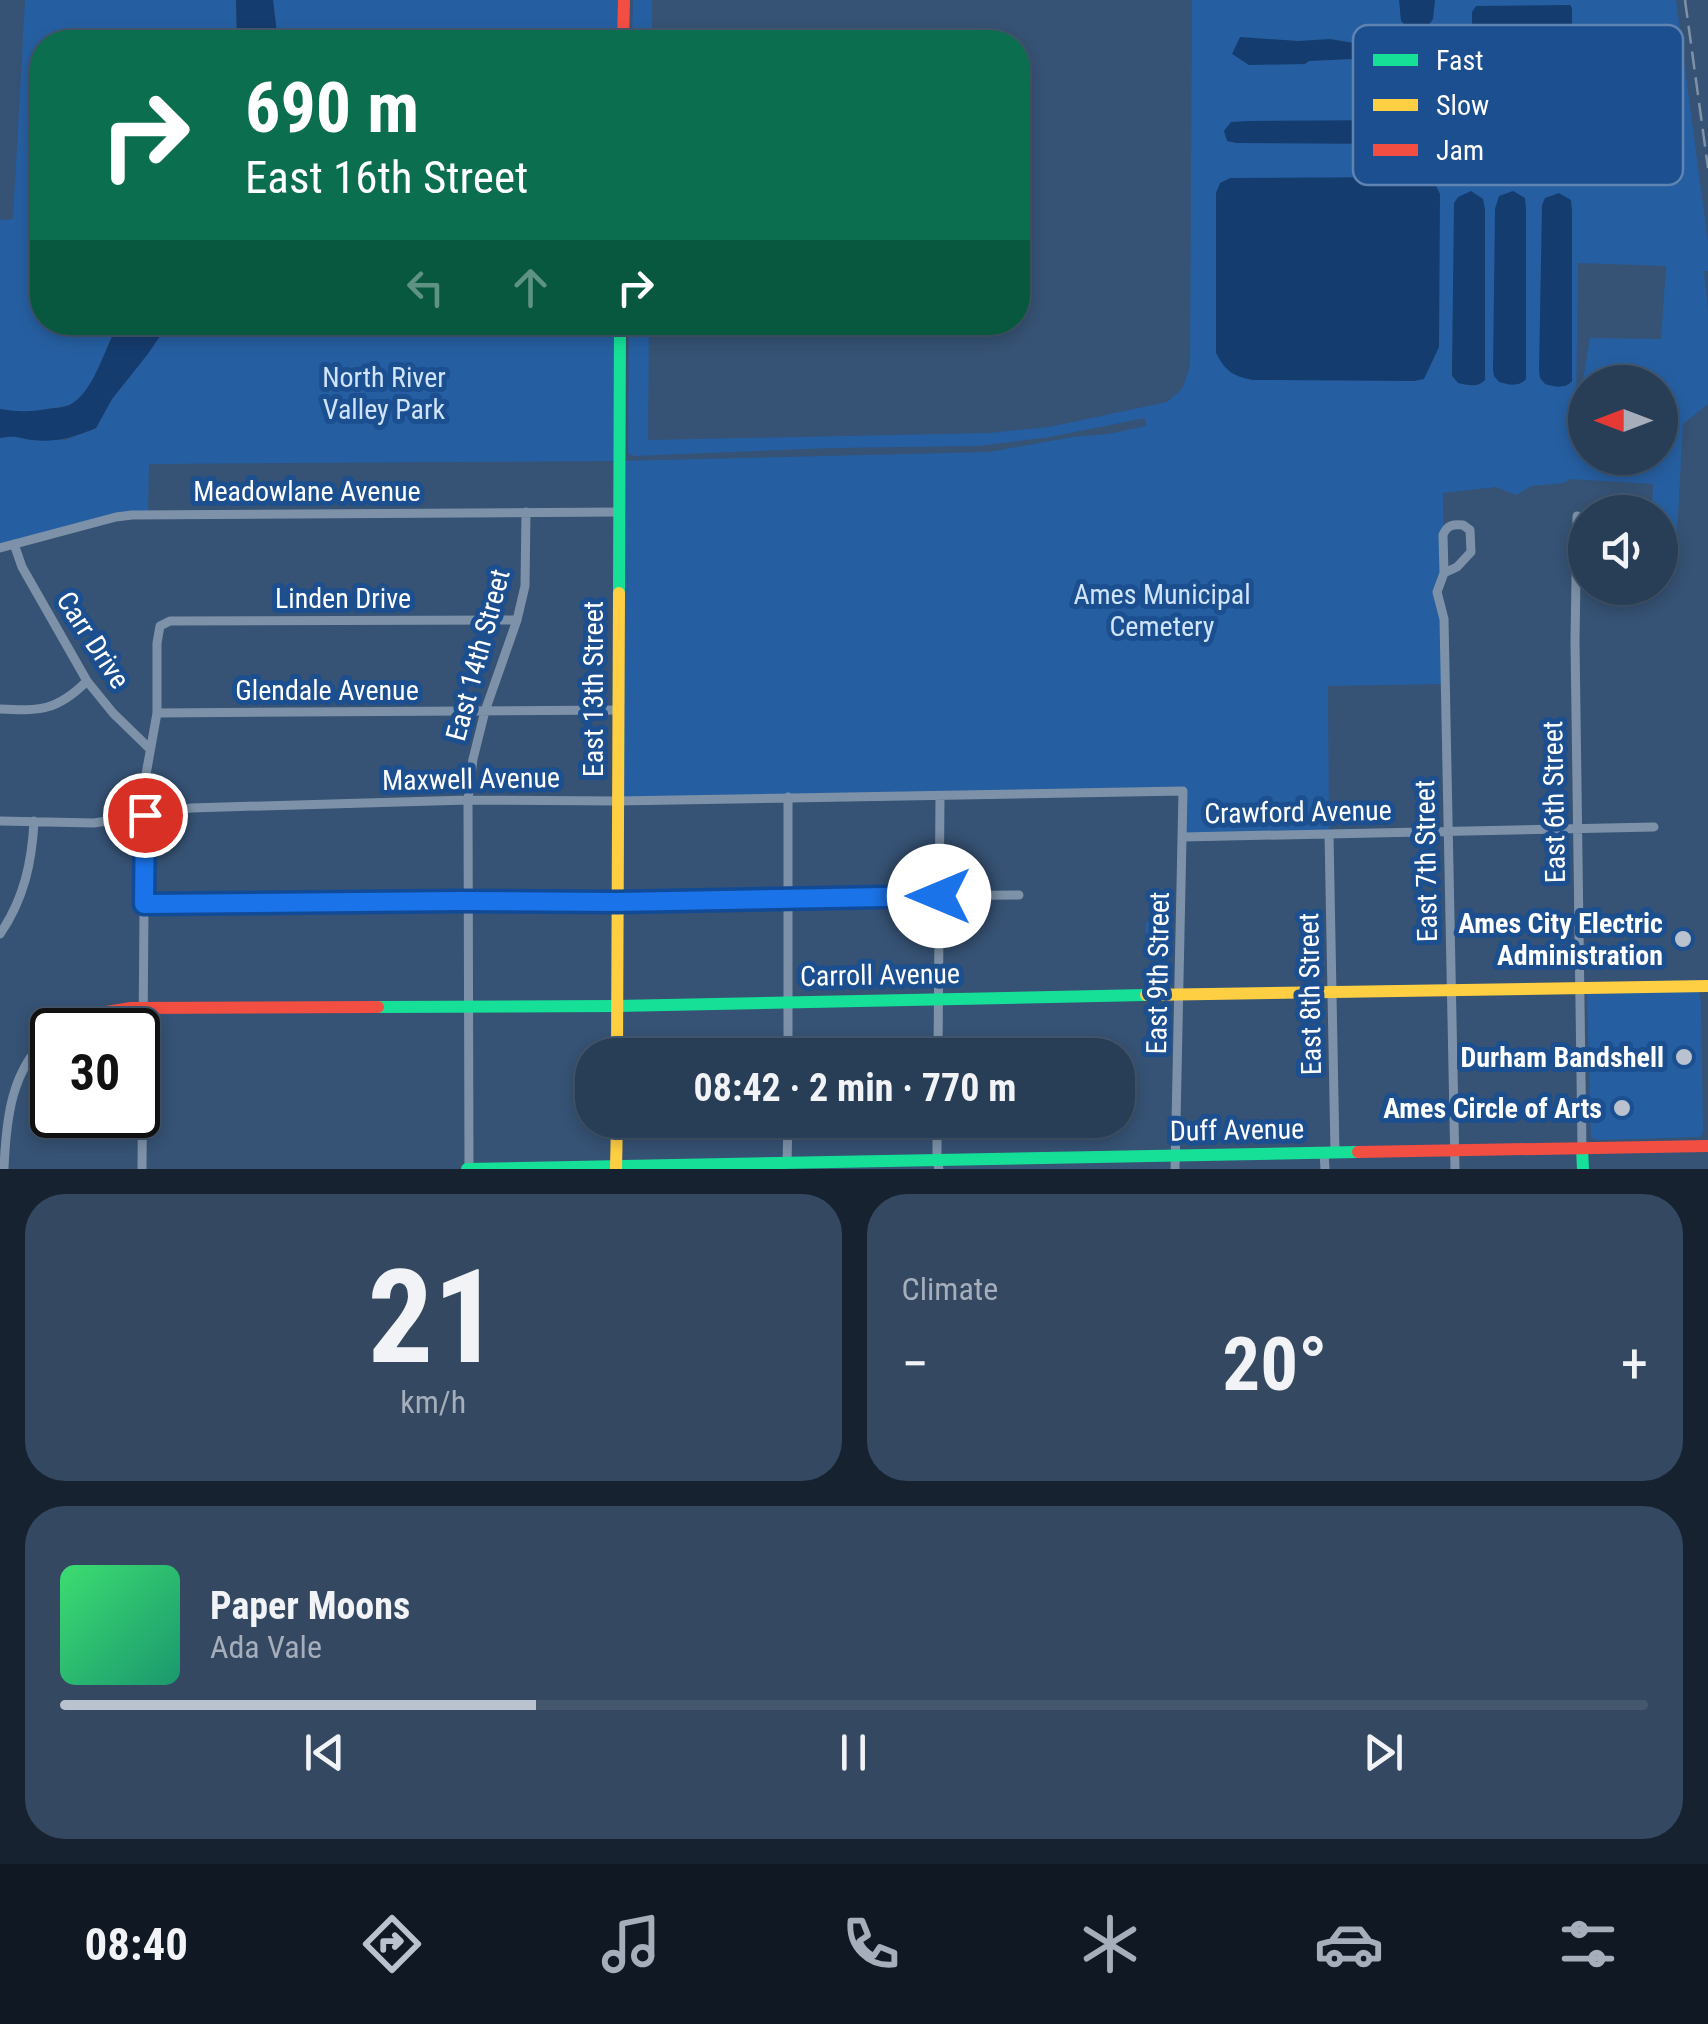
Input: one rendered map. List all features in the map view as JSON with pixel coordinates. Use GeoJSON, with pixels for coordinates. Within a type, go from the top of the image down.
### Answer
{"type":"FeatureCollection","features":[{"type":"Feature","properties":{"kind":"main road"},"geometry":{"type":"LineString","coordinates":[[623,30],[624,0]]}},
{"type":"Feature","properties":{"kind":"main road","name":"East 13th Street"},"geometry":{"type":"LineString","coordinates":[[617,1038],[620,335]]}},
{"type":"Feature","properties":{"kind":"main road","name":"Carroll Avenue"},"geometry":{"type":"LineString","coordinates":[[128,1008],[617,1006],[1708,986]]}},
{"type":"Feature","properties":{"kind":"main road"},"geometry":{"type":"LineString","coordinates":[[616,1138],[616,1168]]}},
{"type":"Feature","properties":{"kind":"main road","name":"Duff Avenue"},"geometry":{"type":"LineString","coordinates":[[468,1169],[1175,1163],[1330,1153],[1708,1146]]}},
{"type":"Feature","properties":{"kind":"main road"},"geometry":{"type":"LineString","coordinates":[[1582,1148],[1583,1169]]}},
{"type":"Feature","properties":{"kind":"street","name":"East 14th Street"},"geometry":{"type":"LineString","coordinates":[[468,1169],[468,800],[485,711],[525,586],[526,512]]}},
{"type":"Feature","properties":{"kind":"street","name":"Meadowlane Avenue"},"geometry":{"type":"LineString","coordinates":[[0,548],[132,515],[618,512]]}},
{"type":"Feature","properties":{"kind":"street","name":"East 7th Street"},"geometry":{"type":"LineString","coordinates":[[1444,573],[1457,567],[1470,552],[1470,530],[1463,524],[1445,529],[1444,573],[1438,592],[1444,620],[1455,1169]]}},
{"type":"Feature","properties":{"kind":"street","name":"Carr Drive"},"geometry":{"type":"LineString","coordinates":[[14,544],[22,567],[87,681],[150,749]]}},
{"type":"Feature","properties":{"kind":"street","name":"East 6th Street"},"geometry":{"type":"LineString","coordinates":[[1576,605],[1582,1148]]}},
{"type":"Feature","properties":{"kind":"street","name":"Linden Drive"},"geometry":{"type":"LineString","coordinates":[[157,713],[156,643],[160,626],[170,621],[517,620]]}},
{"type":"Feature","properties":{"kind":"street"},"geometry":{"type":"LineString","coordinates":[[0,709],[36,711],[56,706],[87,681]]}},
{"type":"Feature","properties":{"kind":"street","name":"Glendale Avenue"},"geometry":{"type":"LineString","coordinates":[[157,713],[618,710]]}},
{"type":"Feature","properties":{"kind":"street"},"geometry":{"type":"LineString","coordinates":[[142,1169],[146,780],[157,713]]}},
{"type":"Feature","properties":{"kind":"street","name":"Maxwell Avenue"},"geometry":{"type":"LineString","coordinates":[[0,821],[94,822],[191,808],[468,800],[1184,791]]}},
{"type":"Feature","properties":{"kind":"street","name":"East 9th Street"},"geometry":{"type":"LineString","coordinates":[[1175,1163],[1184,791]]}},
{"type":"Feature","properties":{"kind":"street"},"geometry":{"type":"LineString","coordinates":[[938,1038],[940,796]]}},
{"type":"Feature","properties":{"kind":"street"},"geometry":{"type":"LineString","coordinates":[[788,798],[788,1038]]}},
{"type":"Feature","properties":{"kind":"street"},"geometry":{"type":"LineString","coordinates":[[0,934],[21,896],[30,866],[34,821]]}},
{"type":"Feature","properties":{"kind":"street","name":"Crawford Avenue"},"geometry":{"type":"LineString","coordinates":[[1183,837],[1654,828]]}},
{"type":"Feature","properties":{"kind":"street","name":"East 8th Street"},"geometry":{"type":"LineString","coordinates":[[1324,1169],[1330,1153],[1329,834]]}},
{"type":"Feature","properties":{"kind":"street"},"geometry":{"type":"LineString","coordinates":[[144,904],[1019,895]]}},
{"type":"Feature","properties":{"kind":"street","name":"Carroll Avenue"},"geometry":{"type":"LineString","coordinates":[[4,1169],[9,1108],[30,1058]]}},
{"type":"Feature","properties":{"kind":"street"},"geometry":{"type":"LineString","coordinates":[[788,1138],[788,1164]]}},
{"type":"Feature","properties":{"kind":"street"},"geometry":{"type":"LineString","coordinates":[[936,1166],[937,1138]]}},
{"type":"Feature","properties":{"kind":"green space"},"geometry":{"type":"Polygon","coordinates":[[[25,0],[236,0],[237,30],[30,30],[30,335],[113,335],[92,381],[71,405],[24,413],[0,409],[0,220],[13,219],[25,0]]]}},
{"type":"Feature","properties":{"kind":"green space"},"geometry":{"type":"Polygon","coordinates":[[[273,0],[624,0],[623,30],[277,30],[273,0]]]}},
{"type":"Feature","properties":{"kind":"green space"},"geometry":{"type":"Polygon","coordinates":[[[633,0],[652,0],[652,30],[632,30],[633,0]]]}},
{"type":"Feature","properties":{"kind":"green space"},"geometry":{"type":"Polygon","coordinates":[[[1192,0],[1676,0],[1679,25],[1353,25],[1353,185],[1683,185],[1683,53],[1708,243],[1708,271],[1704,271],[1708,404],[1683,424],[1678,515],[1678,495],[1653,495],[1653,484],[1570,479],[1531,486],[1516,495],[1496,487],[1443,493],[1444,573],[1440,582],[1445,684],[1328,686],[1329,834],[1183,837],[1183,792],[617,801],[618,461],[149,464],[148,514],[0,548],[0,438],[16,435],[31,440],[65,440],[96,428],[112,399],[161,335],[620,335],[620,461],[989,452],[1146,426],[1145,418],[1050,437],[978,446],[633,456],[628,453],[629,335],[649,335],[648,440],[989,433],[1049,427],[1167,402],[1182,389],[1190,367],[1192,0]]]}},
{"type":"Feature","properties":{"kind":"green space"},"geometry":{"type":"Polygon","coordinates":[[[1146,922],[1163,922],[1170,934],[1170,959],[1146,959],[1146,922]]]}},
{"type":"Feature","properties":{"kind":"green space"},"geometry":{"type":"Polygon","coordinates":[[[1695,991],[1701,1002],[1703,1133],[1700,1137],[1591,1137],[1587,994],[1695,991]]]}},
{"type":"Feature","properties":{"kind":"shaded area"},"geometry":{"type":"Polygon","coordinates":[[[236,0],[273,0],[277,30],[237,30],[236,0]]]}},
{"type":"Feature","properties":{"kind":"shaded area"},"geometry":{"type":"Polygon","coordinates":[[[1399,0],[1435,0],[1429,25],[1405,25],[1399,0]]]}},
{"type":"Feature","properties":{"kind":"shaded area"},"geometry":{"type":"Polygon","coordinates":[[[1570,5],[1572,25],[1472,25],[1476,6],[1570,5]]]}},
{"type":"Feature","properties":{"kind":"shaded area"},"geometry":{"type":"Polygon","coordinates":[[[1240,37],[1353,43],[1353,59],[1305,64],[1249,65],[1232,54],[1240,37]]]}},
{"type":"Feature","properties":{"kind":"shaded area"},"geometry":{"type":"Polygon","coordinates":[[[1353,120],[1353,144],[1227,141],[1224,131],[1231,122],[1353,120]]]}},
{"type":"Feature","properties":{"kind":"shaded area"},"geometry":{"type":"Polygon","coordinates":[[[1353,177],[1353,185],[1436,185],[1440,194],[1439,347],[1424,379],[1253,380],[1227,369],[1216,353],[1216,193],[1220,183],[1230,178],[1353,177]]]}},
{"type":"Feature","properties":{"kind":"shaded area"},"geometry":{"type":"Polygon","coordinates":[[[1471,191],[1483,199],[1485,209],[1485,380],[1472,385],[1458,383],[1452,376],[1454,203],[1471,191]]]}},
{"type":"Feature","properties":{"kind":"shaded area"},"geometry":{"type":"Polygon","coordinates":[[[1513,191],[1525,198],[1526,209],[1526,379],[1514,385],[1499,382],[1493,369],[1495,209],[1499,196],[1513,191]]]}},
{"type":"Feature","properties":{"kind":"shaded area"},"geometry":{"type":"Polygon","coordinates":[[[1559,193],[1571,200],[1572,211],[1572,365],[1568,365],[1568,384],[1560,387],[1545,384],[1539,371],[1545,198],[1559,193]]]}},
{"type":"Feature","properties":{"kind":"shaded area"},"geometry":{"type":"Polygon","coordinates":[[[113,335],[161,335],[112,399],[96,428],[57,440],[0,438],[0,409],[24,411],[69,405],[93,379],[113,335]]]}},
{"type":"Feature","properties":{"kind":"railway"},"geometry":{"type":"LineString","coordinates":[[1685,0],[1708,168]]}},
{"type":"Feature","properties":{"kind":"traffic: fast"},"geometry":{"type":"LineString","coordinates":[[619,593],[620,335]]}},
{"type":"Feature","properties":{"kind":"traffic: fast"},"geometry":{"type":"LineString","coordinates":[[378,1007],[1146,995]]}},
{"type":"Feature","properties":{"kind":"traffic: fast"},"geometry":{"type":"LineString","coordinates":[[1582,1148],[1583,1169]]}},
{"type":"Feature","properties":{"kind":"traffic: fast"},"geometry":{"type":"LineString","coordinates":[[467,1169],[1358,1152]]}},
{"type":"Feature","properties":{"kind":"traffic: slow"},"geometry":{"type":"LineString","coordinates":[[617,1038],[619,593]]}},
{"type":"Feature","properties":{"kind":"traffic: slow"},"geometry":{"type":"LineString","coordinates":[[1146,995],[1708,986]]}},
{"type":"Feature","properties":{"kind":"traffic: slow"},"geometry":{"type":"LineString","coordinates":[[616,1169],[617,1138]]}},
{"type":"Feature","properties":{"kind":"traffic: jam"},"geometry":{"type":"LineString","coordinates":[[623,30],[624,0]]}},
{"type":"Feature","properties":{"kind":"traffic: jam"},"geometry":{"type":"LineString","coordinates":[[131,1008],[378,1007]]}},
{"type":"Feature","properties":{"kind":"traffic: jam"},"geometry":{"type":"LineString","coordinates":[[1358,1152],[1708,1146]]}},
{"type":"Feature","properties":{"kind":"place","name":"Ames City Electric Administration"},"geometry":{"type":"Point","coordinates":[1683,939]}},
{"type":"Feature","properties":{"kind":"place","name":"Durham Bandshell"},"geometry":{"type":"Point","coordinates":[1684,1057]}},
{"type":"Feature","properties":{"kind":"place","name":"Ames Circle of Arts"},"geometry":{"type":"Point","coordinates":[1622,1108]}},
{"type":"Feature","properties":{"kind":"route"},"geometry":{"type":"LineString","coordinates":[[145,815],[144,904],[939,896]]}},
{"type":"Feature","properties":{"kind":"park label","name":"North River Valley Park"},"geometry":{"type":"Point","coordinates":[384,393]}},
{"type":"Feature","properties":{"kind":"park label","name":"Ames Municipal Cemetery"},"geometry":{"type":"Point","coordinates":[1162,610]}}]}
